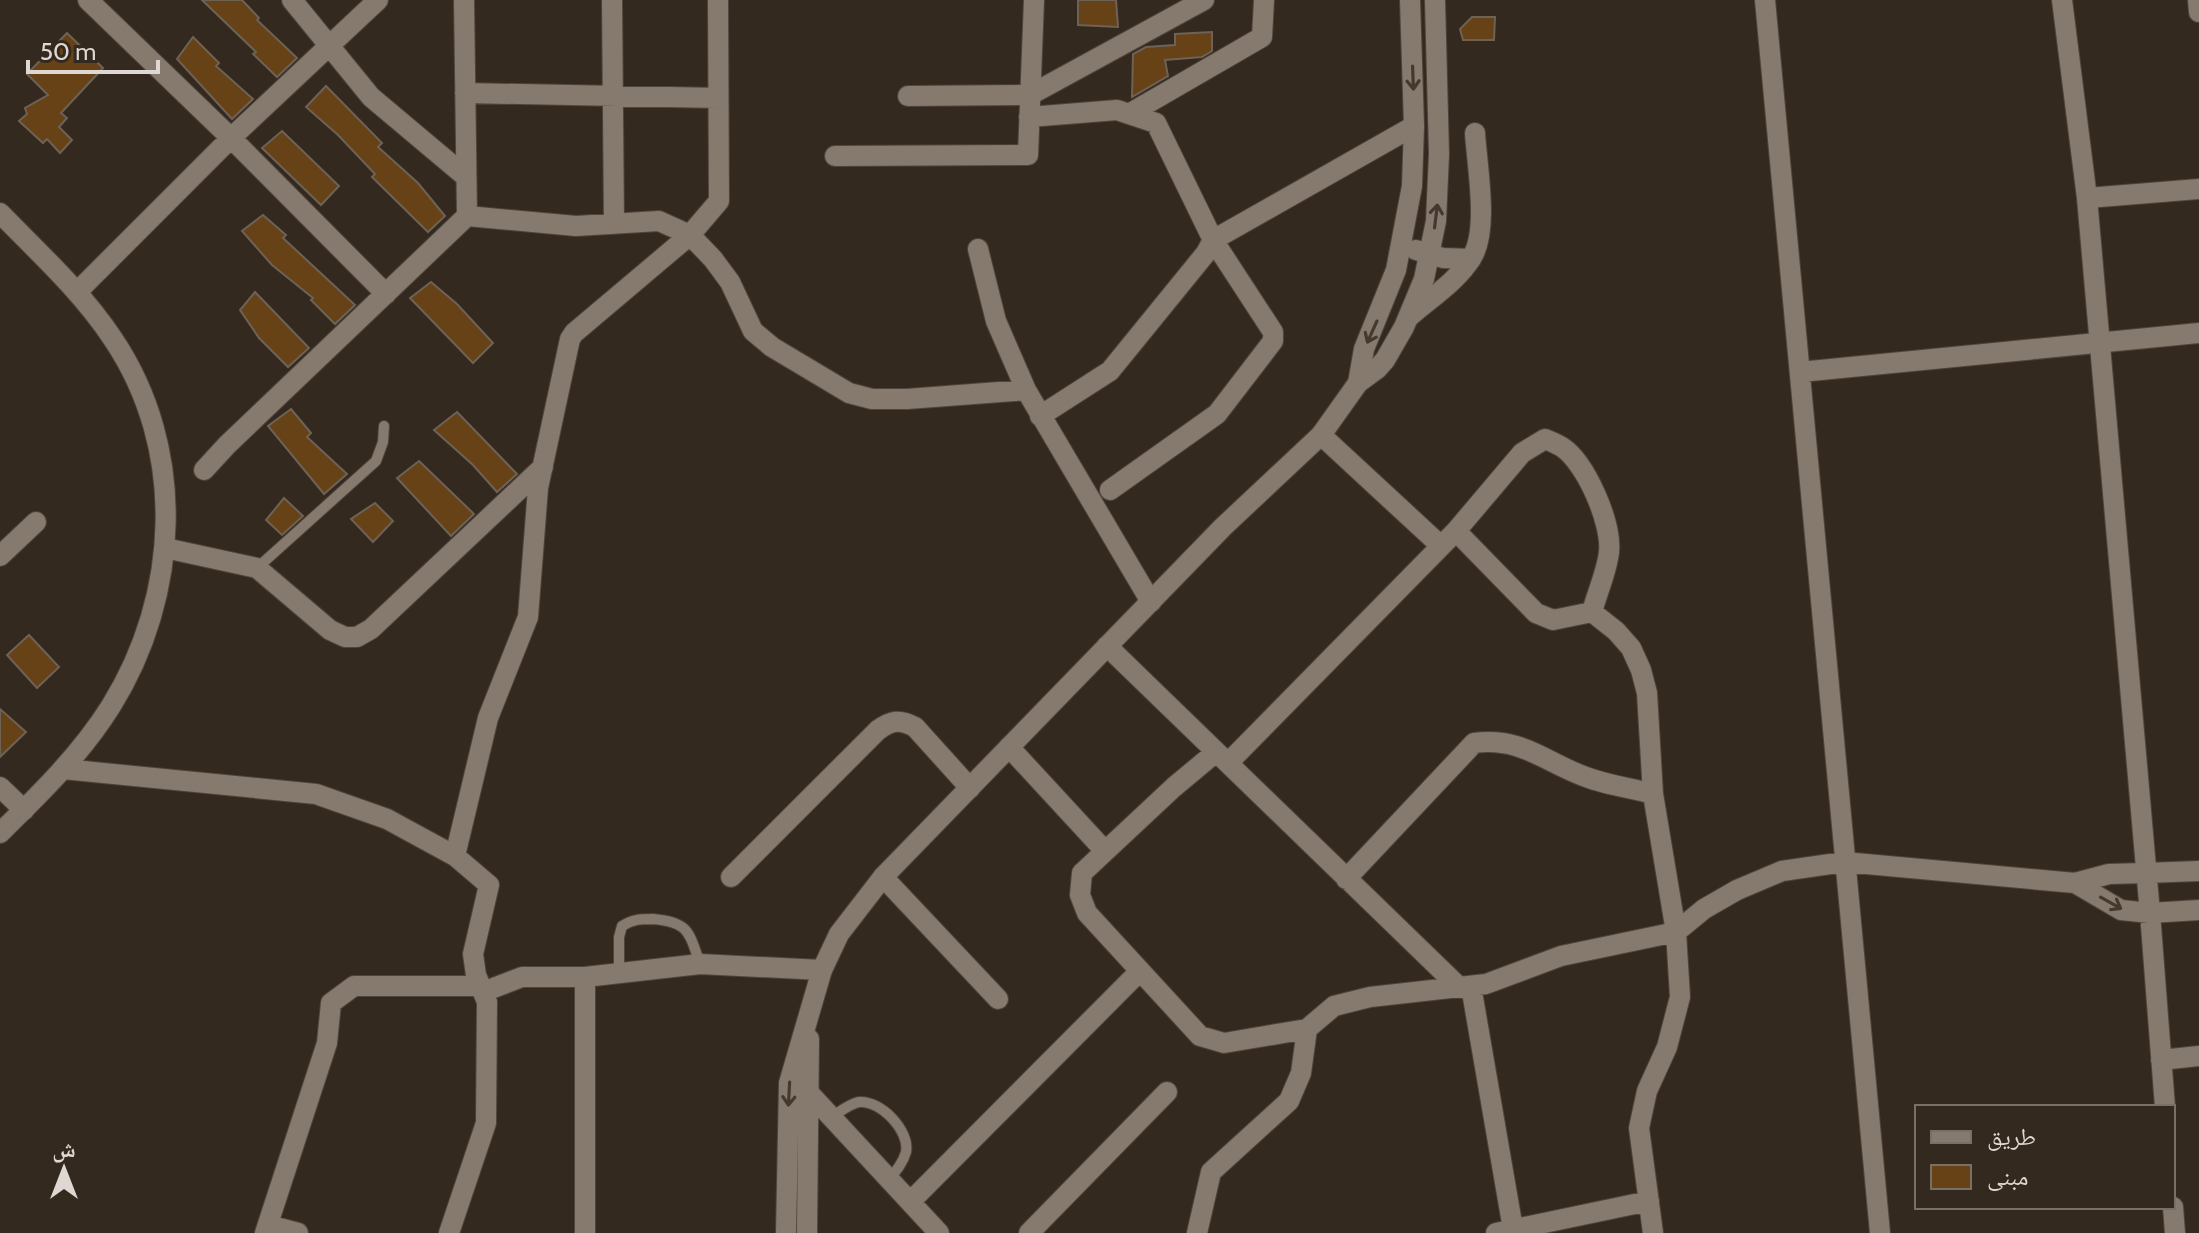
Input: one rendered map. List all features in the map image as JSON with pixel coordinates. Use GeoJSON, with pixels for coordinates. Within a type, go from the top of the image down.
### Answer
{"type":"FeatureCollection","features":[{"type":"Feature","properties":{"kind":"street"},"geometry":{"type":"LineString","coordinates":[[88,0],[386,294]]}},
{"type":"Feature","properties":{"kind":"street"},"geometry":{"type":"LineString","coordinates":[[292,0],[371,97],[465,176]]}},
{"type":"Feature","properties":{"kind":"street"},"geometry":{"type":"LineString","coordinates":[[77,292],[231,138],[378,0]]}},
{"type":"Feature","properties":{"kind":"street"},"geometry":{"type":"LineString","coordinates":[[204,470],[467,216],[464,0]]}},
{"type":"Feature","properties":{"kind":"street"},"geometry":{"type":"LineString","coordinates":[[612,0],[614,224]]}},
{"type":"Feature","properties":{"kind":"street"},"geometry":{"type":"LineString","coordinates":[[455,856],[488,718],[528,617],[538,488],[570,339],[690,235],[719,201],[718,0]]}},
{"type":"Feature","properties":{"kind":"street"},"geometry":{"type":"LineString","coordinates":[[835,156],[1028,155],[1034,0]]}},
{"type":"Feature","properties":{"kind":"street"},"geometry":{"type":"LineString","coordinates":[[908,96],[1030,95],[1204,0]]}},
{"type":"Feature","properties":{"kind":"street"},"geometry":{"type":"LineString","coordinates":[[1129,114],[1262,37],[1264,0]]}},
{"type":"Feature","properties":{"kind":"street"},"geometry":{"type":"LineString","coordinates":[[1358,383],[1364,349],[1388,293],[1401,246],[1412,186],[1414,126],[1410,0]]}},
{"type":"Feature","properties":{"kind":"street"},"geometry":{"type":"LineString","coordinates":[[786,1233],[789,1083],[822,970],[839,934],[883,877],[1223,527],[1321,435],[1358,383],[1385,360],[1409,317],[1424,279],[1436,221],[1439,154],[1435,0]]}},
{"type":"Feature","properties":{"kind":"street"},"geometry":{"type":"LineString","coordinates":[[1765,0],[1880,1233]]}},
{"type":"Feature","properties":{"kind":"street"},"geometry":{"type":"LineString","coordinates":[[2062,0],[2087,198],[2097,343],[2165,1105]]}},
{"type":"Feature","properties":{"kind":"street"},"geometry":{"type":"LineString","coordinates":[[2198,0],[2199,12]]}},
{"type":"Feature","properties":{"kind":"street"},"geometry":{"type":"LineString","coordinates":[[465,93],[718,98]]}},
{"type":"Feature","properties":{"kind":"street"},"geometry":{"type":"LineString","coordinates":[[1029,117],[1117,110],[1156,123],[1213,240],[1273,332],[1273,341],[1217,414],[1110,490]]}},
{"type":"Feature","properties":{"kind":"street"},"geometry":{"type":"LineString","coordinates":[[1040,416],[1110,371],[1206,253],[1213,240],[1414,126]]}},
{"type":"Feature","properties":{"kind":"street"},"geometry":{"type":"LineString","coordinates":[[1409,317],[1471,259],[1479,244],[1481,227],[1475,133]]}},
{"type":"Feature","properties":{"kind":"street"},"geometry":{"type":"LineString","coordinates":[[2087,198],[2199,189]]}},
{"type":"Feature","properties":{"kind":"street"},"geometry":{"type":"LineString","coordinates":[[0,213],[77,292],[115,341],[143,396],[157,441],[165,486],[165,548],[158,596],[131,671],[111,706],[63,769],[0,833]]}},
{"type":"Feature","properties":{"kind":"street"},"geometry":{"type":"LineString","coordinates":[[467,216],[576,226],[659,221],[690,235],[730,282],[753,331],[772,347],[849,393],[872,399],[895,399],[1026,390]]}},
{"type":"Feature","properties":{"kind":"street"},"geometry":{"type":"LineString","coordinates":[[1401,246],[1429,254],[1471,259]]}},
{"type":"Feature","properties":{"kind":"street"},"geometry":{"type":"LineString","coordinates":[[978,249],[996,321],[1026,390],[1151,602]]}},
{"type":"Feature","properties":{"kind":"street"},"geometry":{"type":"LineString","coordinates":[[1800,372],[2199,333]]}},
{"type":"Feature","properties":{"kind":"street"},"geometry":{"type":"LineString","coordinates":[[1321,435],[1441,546]]}},
{"type":"Feature","properties":{"kind":"street"},"geometry":{"type":"LineString","coordinates":[[1592,612],[1609,553],[1609,530],[1588,479],[1565,448],[1545,439],[1522,453],[1456,531],[1222,758],[1174,787],[1082,873],[1080,895],[1087,913],[1200,1036],[1224,1043],[1307,1029],[1334,1006],[1370,997],[1486,984],[1561,956],[1676,932],[1704,909],[1737,890],[1782,871],[1844,862],[2075,883],[2109,874],[2199,871]]}},
{"type":"Feature","properties":{"kind":"street"},"geometry":{"type":"LineString","coordinates":[[165,548],[257,568],[330,630],[345,637],[357,637],[371,629],[543,467]]}},
{"type":"Feature","properties":{"kind":"street"},"geometry":{"type":"LineString","coordinates":[[0,556],[36,522]]}},
{"type":"Feature","properties":{"kind":"street"},"geometry":{"type":"LineString","coordinates":[[1456,531],[1536,613],[1553,620],[1592,612],[1631,648],[1641,670],[1647,693],[1653,794],[1676,932],[1680,997],[1667,1047],[1647,1091],[1639,1128],[1653,1233]]}},
{"type":"Feature","properties":{"kind":"street"},"geometry":{"type":"LineString","coordinates":[[1107,646],[1346,879],[1466,987],[1504,1231],[1649,1201]]}},
{"type":"Feature","properties":{"kind":"street"},"geometry":{"type":"LineString","coordinates":[[731,877],[878,730],[890,722],[904,721],[915,727],[970,788]]}},
{"type":"Feature","properties":{"kind":"street"},"geometry":{"type":"LineString","coordinates":[[1346,879],[1474,743],[1495,741],[1521,746],[1586,777],[1653,794]]}},
{"type":"Feature","properties":{"kind":"street"},"geometry":{"type":"LineString","coordinates":[[1009,747],[1105,851]]}},
{"type":"Feature","properties":{"kind":"street"},"geometry":{"type":"LineString","coordinates":[[63,769],[316,794],[387,819],[455,856],[489,885],[473,954],[487,1002],[486,1123],[449,1233]]}},
{"type":"Feature","properties":{"kind":"street"},"geometry":{"type":"LineString","coordinates":[[0,787],[24,810]]}},
{"type":"Feature","properties":{"kind":"street"},"geometry":{"type":"LineString","coordinates":[[883,877],[998,999]]}},
{"type":"Feature","properties":{"kind":"street"},"geometry":{"type":"LineString","coordinates":[[2075,883],[2121,910],[2150,913],[2199,910]]}},
{"type":"Feature","properties":{"kind":"street"},"geometry":{"type":"LineString","coordinates":[[298,1233],[266,1229],[327,1043],[331,1003],[354,986],[482,989],[522,977],[585,977],[700,964],[822,970]]}},
{"type":"Feature","properties":{"kind":"street"},"geometry":{"type":"LineString","coordinates":[[910,1202],[1140,971]]}},
{"type":"Feature","properties":{"kind":"street"},"geometry":{"type":"LineString","coordinates":[[585,977],[585,1233]]}},
{"type":"Feature","properties":{"kind":"street"},"geometry":{"type":"LineString","coordinates":[[807,1233],[809,1019]]}},
{"type":"Feature","properties":{"kind":"street"},"geometry":{"type":"LineString","coordinates":[[1197,1233],[1211,1172],[1289,1101],[1301,1073],[1307,1029]]}},
{"type":"Feature","properties":{"kind":"street"},"geometry":{"type":"LineString","coordinates":[[2161,1060],[2199,1056]]}},
{"type":"Feature","properties":{"kind":"street"},"geometry":{"type":"LineString","coordinates":[[1029,1233],[1167,1092]]}},
{"type":"Feature","properties":{"kind":"street"},"geometry":{"type":"LineString","coordinates":[[809,1093],[939,1233]]}},
{"type":"Feature","properties":{"kind":"street"},"geometry":{"type":"LineString","coordinates":[[2173,1209],[2175,1233]]}},
{"type":"Feature","properties":{"kind":"lane"},"geometry":{"type":"LineString","coordinates":[[257,568],[376,461],[383,442],[384,426]]}},
{"type":"Feature","properties":{"kind":"lane"},"geometry":{"type":"LineString","coordinates":[[619,972],[619,937],[622,926],[631,920],[673,921],[684,928],[700,964]]}},
{"type":"Feature","properties":{"kind":"lane"},"geometry":{"type":"LineString","coordinates":[[831,1117],[855,1103],[865,1102],[874,1104],[900,1128],[906,1150],[902,1163],[889,1179]]}},
{"type":"Feature","properties":{"kind":"building"},"geometry":{"type":"Polygon","coordinates":[[[202,0],[242,0],[259,18],[257,20],[297,58],[277,77],[253,54],[256,52],[202,0]]]}},
{"type":"Feature","properties":{"kind":"building"},"geometry":{"type":"Polygon","coordinates":[[[1078,0],[1116,0],[1118,27],[1078,25],[1078,0]]]}},
{"type":"Feature","properties":{"kind":"building"},"geometry":{"type":"Polygon","coordinates":[[[1472,17],[1495,17],[1494,40],[1463,40],[1460,29],[1472,17]]]}},
{"type":"Feature","properties":{"kind":"building"},"geometry":{"type":"Polygon","coordinates":[[[1212,32],[1212,51],[1202,57],[1165,60],[1168,76],[1132,97],[1133,54],[1146,47],[1175,45],[1175,34],[1212,32]]]}},
{"type":"Feature","properties":{"kind":"building"},"geometry":{"type":"Polygon","coordinates":[[[67,33],[103,68],[61,113],[67,118],[59,127],[72,140],[60,153],[47,139],[43,143],[19,121],[27,114],[25,108],[48,95],[27,74],[67,33]]]}},
{"type":"Feature","properties":{"kind":"building"},"geometry":{"type":"Polygon","coordinates":[[[193,37],[219,63],[216,66],[253,99],[232,119],[177,59],[193,37]]]}},
{"type":"Feature","properties":{"kind":"building"},"geometry":{"type":"Polygon","coordinates":[[[326,86],[382,143],[378,147],[418,183],[445,216],[428,232],[372,177],[375,174],[338,135],[306,107],[326,86]]]}},
{"type":"Feature","properties":{"kind":"building"},"geometry":{"type":"Polygon","coordinates":[[[282,131],[339,186],[321,205],[262,148],[282,131]]]}},
{"type":"Feature","properties":{"kind":"building"},"geometry":{"type":"Polygon","coordinates":[[[263,215],[286,235],[283,238],[355,305],[335,324],[311,300],[313,298],[272,265],[242,231],[263,215]]]}},
{"type":"Feature","properties":{"kind":"building"},"geometry":{"type":"Polygon","coordinates":[[[431,282],[457,304],[493,343],[473,363],[410,298],[431,282]]]}},
{"type":"Feature","properties":{"kind":"building"},"geometry":{"type":"Polygon","coordinates":[[[255,292],[309,348],[288,367],[259,338],[240,310],[255,292]]]}},
{"type":"Feature","properties":{"kind":"building"},"geometry":{"type":"Polygon","coordinates":[[[291,409],[311,433],[307,437],[347,474],[324,494],[268,426],[291,409]]]}},
{"type":"Feature","properties":{"kind":"building"},"geometry":{"type":"Polygon","coordinates":[[[457,412],[517,474],[497,492],[473,465],[434,430],[457,412]]]}},
{"type":"Feature","properties":{"kind":"building"},"geometry":{"type":"Polygon","coordinates":[[[419,461],[474,514],[451,536],[397,478],[419,461]]]}},
{"type":"Feature","properties":{"kind":"building"},"geometry":{"type":"Polygon","coordinates":[[[284,498],[303,516],[282,535],[266,520],[284,498]]]}},
{"type":"Feature","properties":{"kind":"building"},"geometry":{"type":"Polygon","coordinates":[[[375,503],[393,521],[373,542],[351,519],[375,503]]]}},
{"type":"Feature","properties":{"kind":"building"},"geometry":{"type":"Polygon","coordinates":[[[29,635],[59,667],[37,688],[7,655],[29,635]]]}},
{"type":"Feature","properties":{"kind":"building"},"geometry":{"type":"Polygon","coordinates":[[[0,709],[26,732],[0,757],[0,709]]]}}]}
